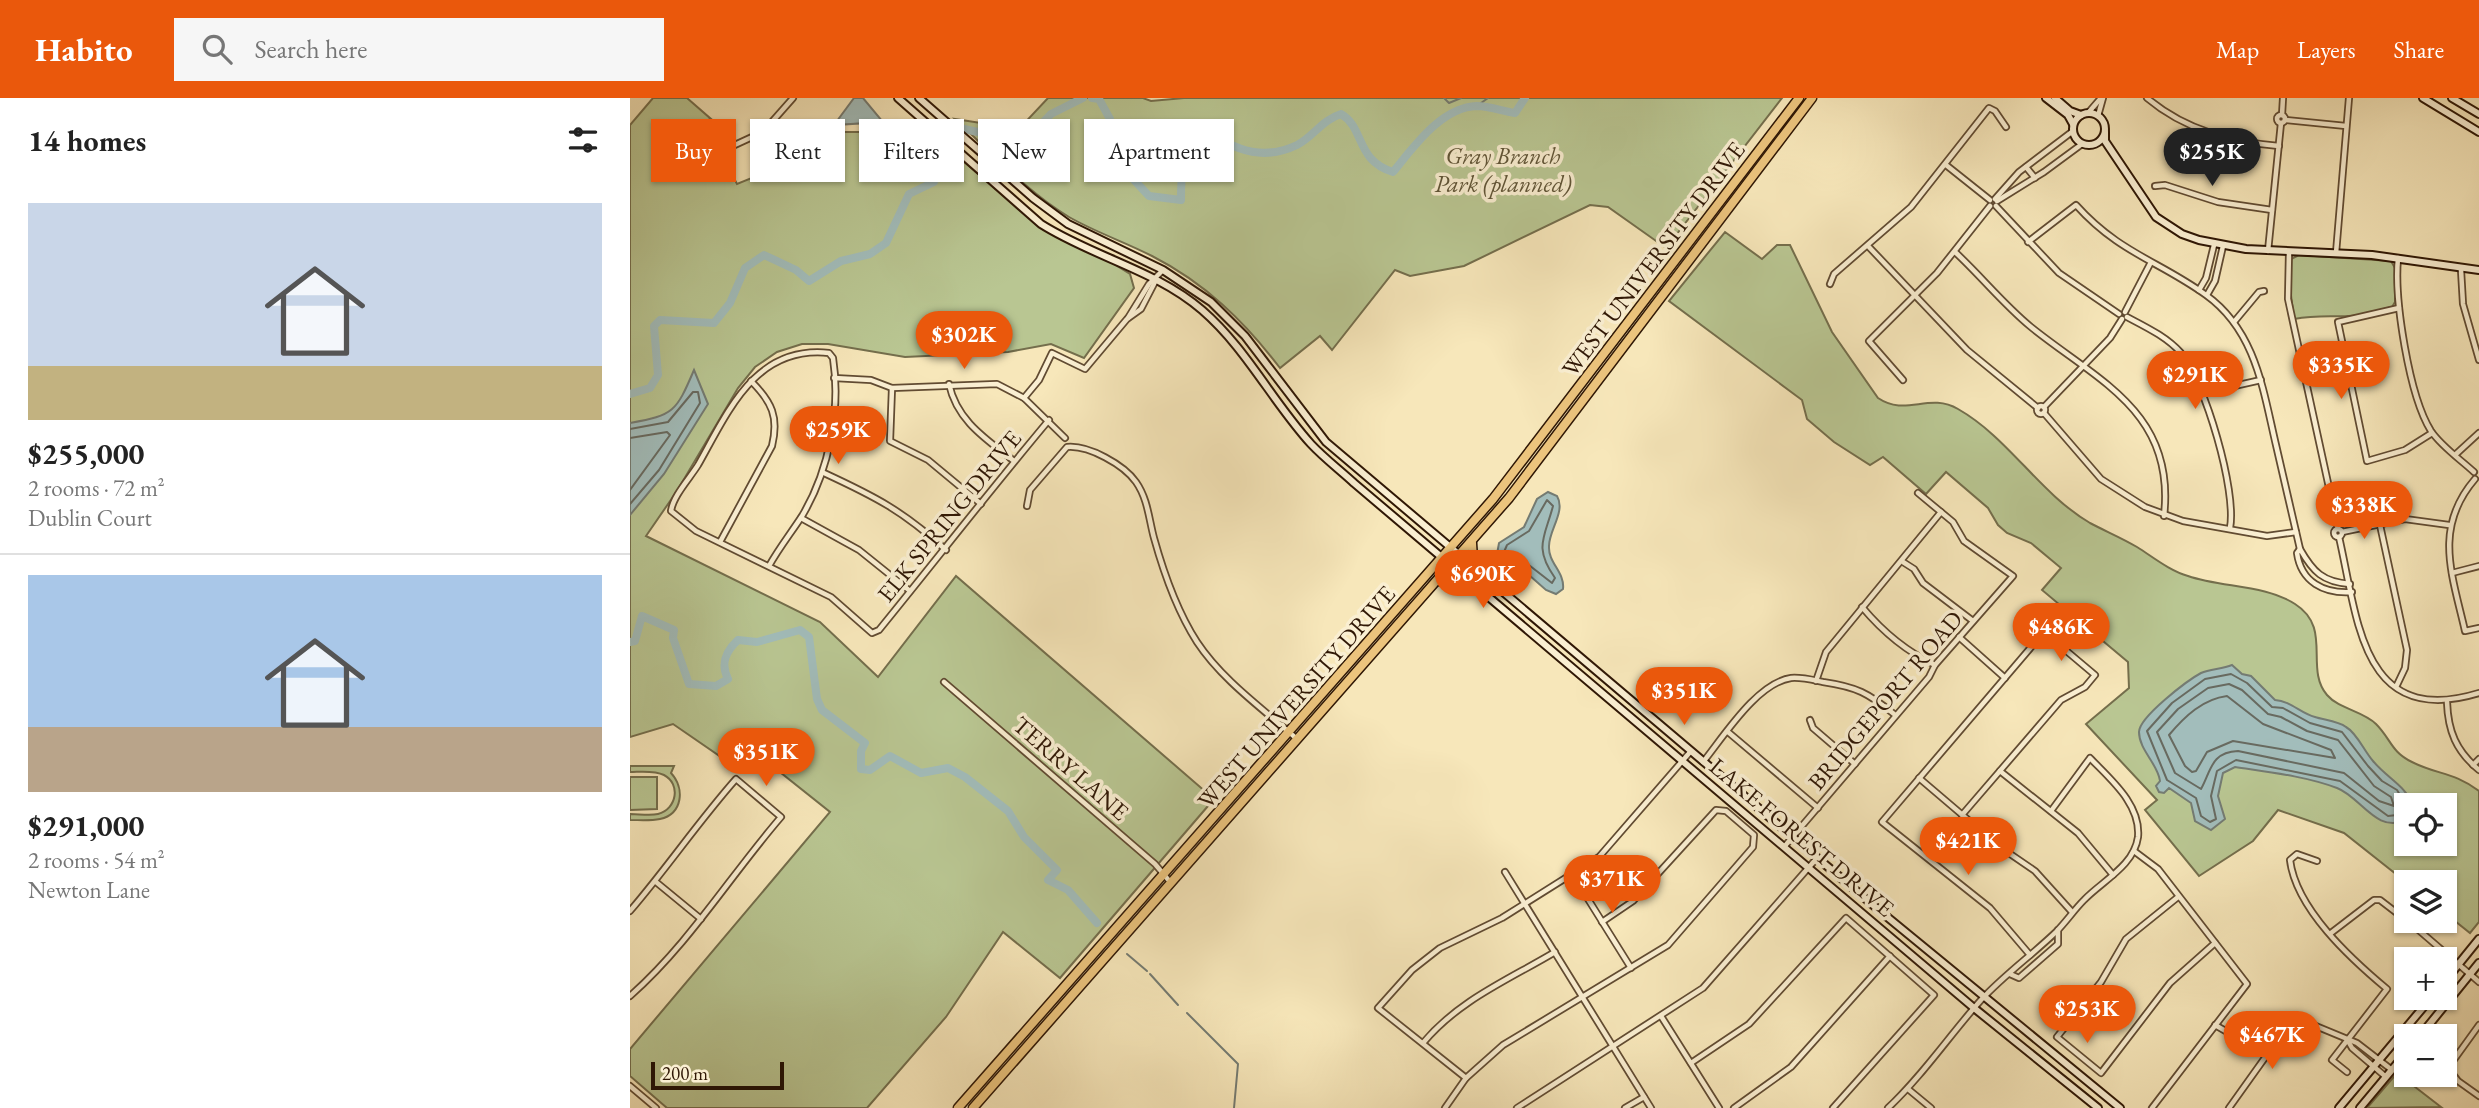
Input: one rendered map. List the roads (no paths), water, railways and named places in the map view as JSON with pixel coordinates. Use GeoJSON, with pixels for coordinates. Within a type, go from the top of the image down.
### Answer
{"type":"FeatureCollection","features":[{"type":"Feature","properties":{"kind":"highway","name":"WEST UNIVERSITY DRIVE"},"geometry":{"type":"LineString","coordinates":[[958,1108],[1373,638],[1513,475],[1799,98]]}},
{"type":"Feature","properties":{"kind":"highway","name":"WEST UNIVERSITY DRIVE"},"geometry":{"type":"LineString","coordinates":[[973,1108],[1527,477],[1812,98]]}},
{"type":"Feature","properties":{"kind":"highway"},"geometry":{"type":"LineString","coordinates":[[1643,323],[1641,313],[1685,256],[1688,245]]}},
{"type":"Feature","properties":{"kind":"highway"},"geometry":{"type":"LineString","coordinates":[[1472,541],[1473,559],[1484,575]]}},
{"type":"Feature","properties":{"kind":"highway"},"geometry":{"type":"LineString","coordinates":[[1435,584],[1451,575],[1466,578]]}},
{"type":"Feature","properties":{"kind":"highway"},"geometry":{"type":"LineString","coordinates":[[1373,638],[1380,646]]}},
{"type":"Feature","properties":{"kind":"main road","name":"LAKE FOREST DRIVE"},"geometry":{"type":"LineString","coordinates":[[898,98],[1041,224],[1064,238],[1156,279],[1202,310],[1237,346],[1312,445],[1354,483],[1682,762],[2098,1108]]}},
{"type":"Feature","properties":{"kind":"main road","name":"LAKE FOREST DRIVE"},"geometry":{"type":"LineString","coordinates":[[919,98],[1033,198],[1068,224],[1163,270],[1211,302],[1245,336],[1326,442],[1983,998],[2120,1108]]}},
{"type":"Feature","properties":{"kind":"main road"},"geometry":{"type":"LineString","coordinates":[[2046,98],[2068,115],[2081,144],[2091,145],[2115,156]]}},
{"type":"Feature","properties":{"kind":"main road"},"geometry":{"type":"LineString","coordinates":[[2055,98],[2070,111],[2098,116],[2104,123],[2105,141],[2156,217],[2182,234],[2214,245],[2268,251],[2398,258],[2460,270],[2479,270]]}},
{"type":"Feature","properties":{"kind":"main road"},"geometry":{"type":"LineString","coordinates":[[2423,98],[2479,132]]}},
{"type":"Feature","properties":{"kind":"main road"},"geometry":{"type":"LineString","coordinates":[[2452,98],[2479,114]]}},
{"type":"Feature","properties":{"kind":"main road"},"geometry":{"type":"LineString","coordinates":[[2073,127],[2085,114]]}},
{"type":"Feature","properties":{"kind":"main road"},"geometry":{"type":"LineString","coordinates":[[2091,145],[2100,140],[2105,132]]}},
{"type":"Feature","properties":{"kind":"main road"},"geometry":{"type":"LineString","coordinates":[[1281,405],[1292,398]]}},
{"type":"Feature","properties":{"kind":"main road"},"geometry":{"type":"LineString","coordinates":[[1354,483],[1363,474]]}},
{"type":"Feature","properties":{"kind":"main road"},"geometry":{"type":"LineString","coordinates":[[2458,965],[2479,939]]}},
{"type":"Feature","properties":{"kind":"main road"},"geometry":{"type":"LineString","coordinates":[[2430,1024],[2479,963]]}},
{"type":"Feature","properties":{"kind":"main road"},"geometry":{"type":"LineString","coordinates":[[2339,1108],[2421,1010]]}},
{"type":"Feature","properties":{"kind":"main road"},"geometry":{"type":"LineString","coordinates":[[2360,1108],[2394,1068]]}},
{"type":"Feature","properties":{"kind":"street"},"geometry":{"type":"LineString","coordinates":[[736,144],[763,132],[793,98]]}},
{"type":"Feature","properties":{"kind":"street"},"geometry":{"type":"LineString","coordinates":[[2085,114],[2102,98]]}},
{"type":"Feature","properties":{"kind":"street"},"geometry":{"type":"LineString","coordinates":[[2098,116],[2102,98]]}},
{"type":"Feature","properties":{"kind":"street"},"geometry":{"type":"LineString","coordinates":[[2147,98],[2181,121],[2212,134],[2279,146]]}},
{"type":"Feature","properties":{"kind":"street"},"geometry":{"type":"LineString","coordinates":[[2268,251],[2283,98]]}},
{"type":"Feature","properties":{"kind":"street"},"geometry":{"type":"LineString","coordinates":[[2336,253],[2349,98]]}},
{"type":"Feature","properties":{"kind":"street"},"geometry":{"type":"LineString","coordinates":[[1830,285],[1835,274],[1906,213],[1989,108],[1995,111],[2006,127]]}},
{"type":"Feature","properties":{"kind":"street"},"geometry":{"type":"LineString","coordinates":[[2282,119],[2346,126]]}},
{"type":"Feature","properties":{"kind":"street"},"geometry":{"type":"LineString","coordinates":[[1903,380],[1869,341],[1955,252],[1994,202],[2026,167],[2073,127]]}},
{"type":"Feature","properties":{"kind":"street"},"geometry":{"type":"LineString","coordinates":[[1994,202],[2035,178],[2081,144]]}},
{"type":"Feature","properties":{"kind":"street"},"geometry":{"type":"LineString","coordinates":[[1946,165],[1994,202],[2028,242],[2068,281],[2176,347],[2195,373],[2203,393],[2231,501],[2230,528]]}},
{"type":"Feature","properties":{"kind":"street"},"geometry":{"type":"LineString","coordinates":[[2026,167],[2035,178]]}},
{"type":"Feature","properties":{"kind":"street"},"geometry":{"type":"LineString","coordinates":[[2155,186],[2165,185],[2218,202],[2272,210]]}},
{"type":"Feature","properties":{"kind":"street"},"geometry":{"type":"LineString","coordinates":[[2028,242],[2076,205],[2114,241],[2207,295],[2234,322],[2253,353],[2261,380],[2300,549],[2313,571],[2326,580],[2350,584]]}},
{"type":"Feature","properties":{"kind":"street"},"geometry":{"type":"LineString","coordinates":[[2199,290],[2208,272],[2214,245]]}},
{"type":"Feature","properties":{"kind":"street"},"geometry":{"type":"LineString","coordinates":[[1868,246],[1974,357],[2042,410],[2101,479],[2127,498],[2164,516],[2267,536],[2296,532]]}},
{"type":"Feature","properties":{"kind":"street"},"geometry":{"type":"LineString","coordinates":[[2207,295],[2217,274],[2223,246]]}},
{"type":"Feature","properties":{"kind":"street"},"geometry":{"type":"LineString","coordinates":[[1955,252],[2018,316],[2086,365],[2132,406],[2154,439],[2164,477],[2164,516]]}},
{"type":"Feature","properties":{"kind":"street"},"geometry":{"type":"LineString","coordinates":[[2289,252],[2288,299],[2368,656],[2379,673],[2396,687],[2422,699],[2447,702],[2479,693]]}},
{"type":"Feature","properties":{"kind":"street"},"geometry":{"type":"LineString","coordinates":[[2398,258],[2396,283],[2399,308],[2418,402],[2432,433],[2477,471],[2477,479],[2459,499],[2449,524],[2448,539],[2452,573],[2465,631],[2479,628]]}},
{"type":"Feature","properties":{"kind":"street"},"geometry":{"type":"LineString","coordinates":[[2042,410],[2110,338],[2150,264]]}},
{"type":"Feature","properties":{"kind":"street"},"geometry":{"type":"LineString","coordinates":[[1024,398],[1039,380],[1052,353],[1085,369],[1128,319],[1149,284],[1163,270]]}},
{"type":"Feature","properties":{"kind":"street"},"geometry":{"type":"LineString","coordinates":[[2460,270],[2463,304],[2479,360]]}},
{"type":"Feature","properties":{"kind":"street"},"geometry":{"type":"LineString","coordinates":[[2208,272],[2217,274]]}},
{"type":"Feature","properties":{"kind":"street"},"geometry":{"type":"LineString","coordinates":[[2234,322],[2259,292],[2264,291]]}},
{"type":"Feature","properties":{"kind":"street"},"geometry":{"type":"LineString","coordinates":[[2399,308],[2338,322],[2367,461],[2405,450],[2432,433]]}},
{"type":"Feature","properties":{"kind":"street"},"geometry":{"type":"LineString","coordinates":[[806,353],[831,355],[834,378],[832,436],[824,473],[800,518],[784,537],[769,566],[696,531],[671,511],[738,393],[751,381],[778,361],[806,353]]}},
{"type":"Feature","properties":{"kind":"street"},"geometry":{"type":"LineString","coordinates":[[834,378],[871,380],[892,388],[997,384],[1024,398],[1065,438]]}},
{"type":"Feature","properties":{"kind":"street"},"geometry":{"type":"LineString","coordinates":[[2203,393],[2261,380]]}},
{"type":"Feature","properties":{"kind":"street"},"geometry":{"type":"LineString","coordinates":[[719,542],[772,446],[775,432],[773,407],[751,381]]}},
{"type":"Feature","properties":{"kind":"street"},"geometry":{"type":"LineString","coordinates":[[949,384],[953,402],[960,415],[1014,462]]}},
{"type":"Feature","properties":{"kind":"street"},"geometry":{"type":"LineString","coordinates":[[892,388],[890,441],[928,460],[981,504]]}},
{"type":"Feature","properties":{"kind":"street","name":"ELK SPRING DRIVE"},"geometry":{"type":"LineString","coordinates":[[769,566],[831,597],[875,633],[946,550],[1049,420]]}},
{"type":"Feature","properties":{"kind":"street"},"geometry":{"type":"LineString","coordinates":[[2455,455],[2479,433]]}},
{"type":"Feature","properties":{"kind":"street"},"geometry":{"type":"LineString","coordinates":[[1027,506],[1030,490],[1063,449],[1073,446],[1114,462],[1130,474],[1142,492],[1162,567],[1192,634],[1217,668],[1298,740]]}},
{"type":"Feature","properties":{"kind":"street"},"geometry":{"type":"LineString","coordinates":[[824,473],[899,510],[946,550]]}},
{"type":"Feature","properties":{"kind":"street"},"geometry":{"type":"LineString","coordinates":[[1816,681],[1820,661],[1826,652],[1903,562],[1941,512],[1919,493]]}},
{"type":"Feature","properties":{"kind":"street","name":"BRIDGEPORT ROAD"},"geometry":{"type":"LineString","coordinates":[[1784,847],[1894,714],[1929,677],[1935,665],[2013,576],[1964,541],[1953,522],[1941,512]]}},
{"type":"Feature","properties":{"kind":"street"},"geometry":{"type":"LineString","coordinates":[[800,518],[859,550],[911,591]]}},
{"type":"Feature","properties":{"kind":"street"},"geometry":{"type":"LineString","coordinates":[[2340,532],[2410,519],[2449,524]]}},
{"type":"Feature","properties":{"kind":"street"},"geometry":{"type":"LineString","coordinates":[[2380,524],[2407,650],[2405,668],[2396,687]]}},
{"type":"Feature","properties":{"kind":"street"},"geometry":{"type":"LineString","coordinates":[[2300,549],[2298,562],[2306,577],[2326,590],[2352,592]]}},
{"type":"Feature","properties":{"kind":"street"},"geometry":{"type":"LineString","coordinates":[[1903,562],[1914,569],[1923,583],[1973,621]]}},
{"type":"Feature","properties":{"kind":"street"},"geometry":{"type":"LineString","coordinates":[[2452,573],[2479,566]]}},
{"type":"Feature","properties":{"kind":"street"},"geometry":{"type":"LineString","coordinates":[[2306,577],[2313,571]]}},
{"type":"Feature","properties":{"kind":"street"},"geometry":{"type":"LineString","coordinates":[[1862,607],[1878,626],[1913,655],[1935,665]]}},
{"type":"Feature","properties":{"kind":"street"},"geometry":{"type":"LineString","coordinates":[[1962,815],[2061,700],[2085,687],[2095,675],[2044,632],[1882,822],[1990,908],[2030,956]]}},
{"type":"Feature","properties":{"kind":"street"},"geometry":{"type":"LineString","coordinates":[[1959,637],[2005,678]]}},
{"type":"Feature","properties":{"kind":"street"},"geometry":{"type":"LineString","coordinates":[[1703,762],[1764,690],[1779,681],[1794,678],[1853,686],[1870,694],[1894,714]]}},
{"type":"Feature","properties":{"kind":"street","name":"TERRY LANE"},"geometry":{"type":"LineString","coordinates":[[944,682],[1165,874],[1171,884]]}},
{"type":"Feature","properties":{"kind":"street"},"geometry":{"type":"LineString","coordinates":[[2447,702],[2452,736],[2479,770]]}},
{"type":"Feature","properties":{"kind":"street"},"geometry":{"type":"LineString","coordinates":[[1810,720],[1813,728],[1855,764]]}},
{"type":"Feature","properties":{"kind":"street"},"geometry":{"type":"LineString","coordinates":[[1728,732],[1818,808]]}},
{"type":"Feature","properties":{"kind":"street"},"geometry":{"type":"LineString","coordinates":[[1466,1077],[1378,1008],[1412,970],[1440,948],[1526,905],[1599,857],[1691,751]]}},
{"type":"Feature","properties":{"kind":"street"},"geometry":{"type":"LineString","coordinates":[[1888,1108],[1908,1089],[1983,998],[2058,930],[2134,851],[2138,837],[2133,810],[2127,798],[2090,758],[2051,811]]}},
{"type":"Feature","properties":{"kind":"street"},"geometry":{"type":"LineString","coordinates":[[2473,765],[2479,759]]}},
{"type":"Feature","properties":{"kind":"street"},"geometry":{"type":"LineString","coordinates":[[2000,771],[2078,833],[2113,875]]}},
{"type":"Feature","properties":{"kind":"street"},"geometry":{"type":"LineString","coordinates":[[1919,778],[2035,871],[2073,912]]}},
{"type":"Feature","properties":{"kind":"street"},"geometry":{"type":"LineString","coordinates":[[630,911],[675,858],[693,828],[736,779],[781,817],[743,861],[724,894],[651,978],[630,996]]}},
{"type":"Feature","properties":{"kind":"street"},"geometry":{"type":"LineString","coordinates":[[1445,1108],[1466,1077],[1503,1045],[1584,998],[1675,938],[1753,846],[1755,838],[1726,811],[1716,810],[1633,901],[1602,922]]}},
{"type":"Feature","properties":{"kind":"street"},"geometry":{"type":"LineString","coordinates":[[2134,851],[2158,869],[2245,978],[2246,989],[2152,1108]]}},
{"type":"Feature","properties":{"kind":"street"},"geometry":{"type":"LineString","coordinates":[[2317,861],[2297,854],[2290,860],[2302,898],[2355,962],[2387,989],[2332,1060],[2347,1072]]}},
{"type":"Feature","properties":{"kind":"street"},"geometry":{"type":"LineString","coordinates":[[1517,1108],[1703,988],[1818,857]]}},
{"type":"Feature","properties":{"kind":"street"},"geometry":{"type":"LineString","coordinates":[[1505,872],[1651,1108]]}},
{"type":"Feature","properties":{"kind":"street"},"geometry":{"type":"LineString","coordinates":[[1573,875],[1631,968]]}},
{"type":"Feature","properties":{"kind":"street"},"geometry":{"type":"LineString","coordinates":[[655,881],[701,919]]}},
{"type":"Feature","properties":{"kind":"street"},"geometry":{"type":"LineString","coordinates":[[2178,897],[2126,939],[2101,982],[2057,1037],[2101,1073],[2169,983],[2215,943]]}},
{"type":"Feature","properties":{"kind":"street"},"geometry":{"type":"LineString","coordinates":[[2331,933],[2374,900],[2380,900],[2394,910]]}},
{"type":"Feature","properties":{"kind":"street"},"geometry":{"type":"LineString","coordinates":[[1691,1063],[1749,1024],[1846,918],[1934,995],[1833,1108]]}},
{"type":"Feature","properties":{"kind":"street"},"geometry":{"type":"LineString","coordinates":[[2010,974],[2020,978],[2057,944],[2058,930]]}},
{"type":"Feature","properties":{"kind":"street"},"geometry":{"type":"LineString","coordinates":[[2422,933],[2479,982]]}},
{"type":"Feature","properties":{"kind":"street"},"geometry":{"type":"LineString","coordinates":[[1423,1043],[1439,1024],[1468,1000],[1555,952]]}},
{"type":"Feature","properties":{"kind":"street"},"geometry":{"type":"LineString","coordinates":[[1734,1108],[1791,1067],[1890,956]]}},
{"type":"Feature","properties":{"kind":"street"},"geometry":{"type":"LineString","coordinates":[[1661,1016],[1719,1108]]}},
{"type":"Feature","properties":{"kind":"street"},"geometry":{"type":"LineString","coordinates":[[2229,1108],[2257,1074],[2267,1054],[2294,1017],[2357,1043],[2392,1070]]}},
{"type":"Feature","properties":{"kind":"street"},"geometry":{"type":"LineString","coordinates":[[2215,1025],[2267,1054]]}},
{"type":"Feature","properties":{"kind":"street"},"geometry":{"type":"LineString","coordinates":[[2479,1025],[2448,1068],[2458,1081],[2479,1096]]}},
{"type":"Feature","properties":{"kind":"street"},"geometry":{"type":"LineString","coordinates":[[2348,1041],[2352,1048],[2386,1077]]}},
{"type":"Feature","properties":{"kind":"street"},"geometry":{"type":"LineString","coordinates":[[630,1086],[656,1108]]}},
{"type":"Feature","properties":{"kind":"street"},"geometry":{"type":"LineString","coordinates":[[1908,1089],[1931,1108]]}},
{"type":"Feature","properties":{"kind":"street"},"geometry":{"type":"LineString","coordinates":[[1625,1108],[1644,1097]]}},
{"type":"Feature","properties":{"kind":"water"},"geometry":{"type":"Polygon","coordinates":[[[854,98],[863,98],[880,119],[859,119],[859,123],[845,124],[845,119],[838,119],[854,98]]]}},
{"type":"Feature","properties":{"kind":"water"},"geometry":{"type":"Polygon","coordinates":[[[694,370],[708,404],[664,474],[630,515],[630,423],[665,414],[672,409],[683,395],[694,370]]]}},
{"type":"Feature","properties":{"kind":"water"},"geometry":{"type":"Polygon","coordinates":[[[1548,492],[1557,496],[1560,508],[1549,546],[1551,558],[1563,583],[1563,589],[1556,594],[1546,590],[1521,568],[1503,563],[1497,554],[1499,543],[1524,527],[1537,499],[1548,492]]]}},
{"type":"Feature","properties":{"kind":"water"},"geometry":{"type":"Polygon","coordinates":[[[2232,665],[2242,674],[2251,676],[2275,700],[2310,715],[2339,723],[2350,730],[2373,761],[2406,793],[2394,793],[2394,823],[2377,818],[2337,788],[2312,780],[2235,767],[2223,773],[2218,796],[2225,819],[2211,830],[2195,821],[2191,803],[2169,788],[2164,793],[2159,792],[2156,786],[2160,781],[2159,775],[2145,751],[2139,732],[2147,717],[2165,699],[2205,672],[2232,665]]]}},
{"type":"Feature","properties":{"kind":"waterway"},"geometry":{"type":"LineString","coordinates":[[630,394],[650,388],[658,375],[654,326],[660,320],[714,323],[730,303],[745,268],[764,255],[796,270],[809,281],[841,261],[870,254],[886,243],[909,194],[934,182],[954,137],[964,129],[987,134],[1007,152],[1022,157],[1032,147],[1031,135],[1051,114],[1083,98]]}},
{"type":"Feature","properties":{"kind":"waterway"},"geometry":{"type":"LineString","coordinates":[[1092,98],[1099,99],[1110,119],[1112,144],[1120,165],[1149,196],[1181,200],[1186,161],[1196,148],[1215,135],[1244,150],[1275,152],[1297,145],[1328,120],[1341,114],[1354,127],[1372,160],[1393,172],[1429,130],[1452,113],[1477,106],[1515,113],[1525,98]]}},
{"type":"Feature","properties":{"kind":"waterway"},"geometry":{"type":"LineString","coordinates":[[1444,98],[1449,103],[1461,98]]}},
{"type":"Feature","properties":{"kind":"waterway"},"geometry":{"type":"LineString","coordinates":[[1477,106],[1488,98]]}},
{"type":"Feature","properties":{"kind":"waterway"},"geometry":{"type":"LineString","coordinates":[[630,642],[635,641],[642,616],[674,630],[673,638],[689,684],[716,686],[728,679],[724,663],[730,648],[738,640],[757,642],[800,630],[809,637],[817,699],[822,710],[865,743],[861,751],[861,769],[870,770],[890,756],[921,773],[948,768],[965,777],[1008,811],[1024,837],[1057,870],[1048,880],[1068,890],[1097,923]]}},
{"type":"Feature","properties":{"kind":"waterway"},"geometry":{"type":"LineString","coordinates":[[1127,954],[1147,971]]}},
{"type":"Feature","properties":{"kind":"waterway"},"geometry":{"type":"LineString","coordinates":[[1150,974],[1178,1005]]}},
{"type":"Feature","properties":{"kind":"waterway"},"geometry":{"type":"LineString","coordinates":[[1187,1013],[1238,1064],[1234,1108]]}},
{"type":"Feature","properties":{"kind":"park label","name":"Gray Branch Park (planned)"},"geometry":{"type":"Point","coordinates":[1503,169]}}]}
